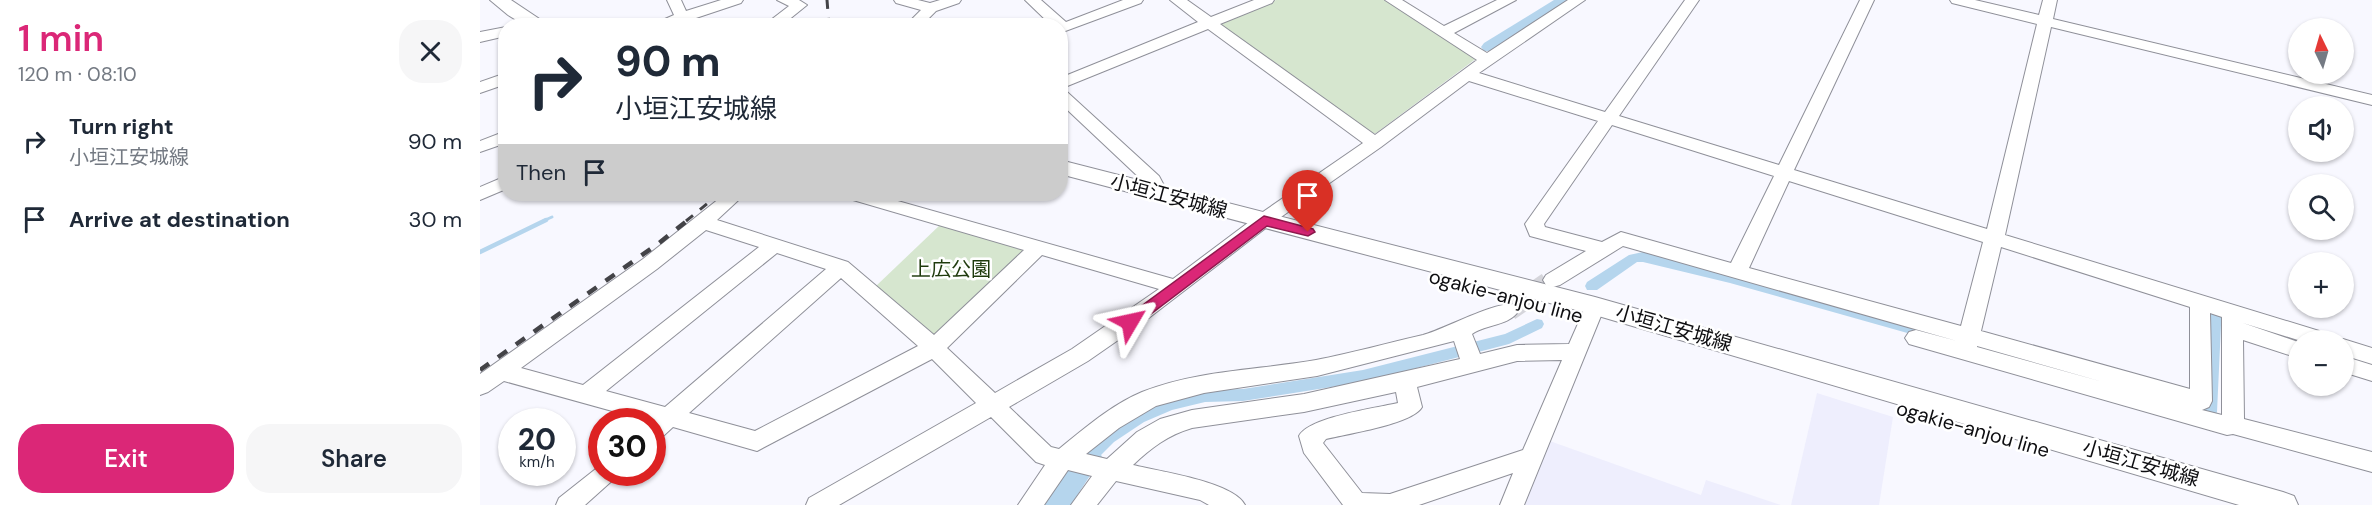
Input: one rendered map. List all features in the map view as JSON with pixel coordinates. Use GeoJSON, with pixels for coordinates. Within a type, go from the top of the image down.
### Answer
{"type":"FeatureCollection","features":[{"type":"Feature","properties":{"kind":"main road"},"geometry":{"type":"LineString","coordinates":[[480,0],[502,18]]}},
{"type":"Feature","properties":{"kind":"main road"},"geometry":{"type":"LineString","coordinates":[[503,1],[529,18]]}},
{"type":"Feature","properties":{"kind":"main road","name":"小垣江安城線"},"geometry":{"type":"LineString","coordinates":[[1068,169],[1159,193],[1259,225]]}},
{"type":"Feature","properties":{"kind":"main road","name":"ogakie-anjou line"},"geometry":{"type":"LineString","coordinates":[[1068,181],[1259,225],[1593,312],[2224,505]]}},
{"type":"Feature","properties":{"kind":"main road","name":"小垣江安城線"},"geometry":{"type":"LineString","coordinates":[[1593,312],[2283,505]]}},
{"type":"Feature","properties":{"kind":"street"},"geometry":{"type":"LineString","coordinates":[[669,18],[674,0]]}},
{"type":"Feature","properties":{"kind":"street"},"geometry":{"type":"LineString","coordinates":[[683,18],[736,0]]}},
{"type":"Feature","properties":{"kind":"street"},"geometry":{"type":"LineString","coordinates":[[781,18],[800,5],[784,0]]}},
{"type":"Feature","properties":{"kind":"street"},"geometry":{"type":"LineString","coordinates":[[901,0],[931,8]]}},
{"type":"Feature","properties":{"kind":"street"},"geometry":{"type":"LineString","coordinates":[[920,18],[931,8],[954,0]]}},
{"type":"Feature","properties":{"kind":"street"},"geometry":{"type":"LineString","coordinates":[[1032,0],[1051,18]]}},
{"type":"Feature","properties":{"kind":"street"},"geometry":{"type":"LineString","coordinates":[[1068,27],[1136,0]]}},
{"type":"Feature","properties":{"kind":"street"},"geometry":{"type":"LineString","coordinates":[[1177,0],[1375,143]]}},
{"type":"Feature","properties":{"kind":"street"},"geometry":{"type":"LineString","coordinates":[[1068,81],[1267,0]]}},
{"type":"Feature","properties":{"kind":"street"},"geometry":{"type":"LineString","coordinates":[[1392,0],[1487,60]]}},
{"type":"Feature","properties":{"kind":"street"},"geometry":{"type":"LineString","coordinates":[[1444,32],[1509,0]]}},
{"type":"Feature","properties":{"kind":"street"},"geometry":{"type":"LineString","coordinates":[[818,505],[1080,355],[1177,287],[1487,60],[1578,0]]}},
{"type":"Feature","properties":{"kind":"street"},"geometry":{"type":"LineString","coordinates":[[1603,249],[1537,231],[1534,224],[1692,0]]}},
{"type":"Feature","properties":{"kind":"street"},"geometry":{"type":"LineString","coordinates":[[1737,271],[1867,0]]}},
{"type":"Feature","properties":{"kind":"street"},"geometry":{"type":"LineString","coordinates":[[1957,0],[2372,100]]}},
{"type":"Feature","properties":{"kind":"street"},"geometry":{"type":"LineString","coordinates":[[1968,343],[2050,0]]}},
{"type":"Feature","properties":{"kind":"street"},"geometry":{"type":"LineString","coordinates":[[480,37],[498,33]]}},
{"type":"Feature","properties":{"kind":"street"},"geometry":{"type":"LineString","coordinates":[[1468,75],[1783,172],[1993,240],[2289,330]]}},
{"type":"Feature","properties":{"kind":"street"},"geometry":{"type":"LineString","coordinates":[[480,88],[498,81]]}},
{"type":"Feature","properties":{"kind":"street"},"geometry":{"type":"LineString","coordinates":[[1068,101],[1153,180],[1159,193]]}},
{"type":"Feature","properties":{"kind":"street"},"geometry":{"type":"LineString","coordinates":[[480,147],[498,139]]}},
{"type":"Feature","properties":{"kind":"street"},"geometry":{"type":"LineString","coordinates":[[480,194],[498,186]]}},
{"type":"Feature","properties":{"kind":"street"},"geometry":{"type":"LineString","coordinates":[[480,386],[651,264],[728,201]]}},
{"type":"Feature","properties":{"kind":"street"},"geometry":{"type":"LineString","coordinates":[[881,201],[1177,287]]}},
{"type":"Feature","properties":{"kind":"street"},"geometry":{"type":"LineString","coordinates":[[703,222],[841,267],[934,348],[1044,455],[1204,491],[1233,505]]}},
{"type":"Feature","properties":{"kind":"street"},"geometry":{"type":"LineString","coordinates":[[1553,280],[1621,238],[1737,271],[2227,426],[2233,425],[2372,462]]}},
{"type":"Feature","properties":{"kind":"street"},"geometry":{"type":"LineString","coordinates":[[586,395],[774,245]]}},
{"type":"Feature","properties":{"kind":"street"},"geometry":{"type":"LineString","coordinates":[[666,426],[757,441],[934,348],[1038,248]]}},
{"type":"Feature","properties":{"kind":"street"},"geometry":{"type":"LineString","coordinates":[[666,421],[841,267]]}},
{"type":"Feature","properties":{"kind":"street"},"geometry":{"type":"LineString","coordinates":[[1916,338],[1968,343],[2201,400],[2200,303]]}},
{"type":"Feature","properties":{"kind":"street"},"geometry":{"type":"LineString","coordinates":[[1083,505],[1106,470],[1144,439],[1168,426],[1184,421],[1304,403],[1405,382],[1467,348],[1473,322],[1498,316],[1509,310]]}},
{"type":"Feature","properties":{"kind":"street"},"geometry":{"type":"LineString","coordinates":[[1512,505],[1593,312]]}},
{"type":"Feature","properties":{"kind":"street"},"geometry":{"type":"LineString","coordinates":[[2233,425],[2232,324],[2288,346]]}},
{"type":"Feature","properties":{"kind":"street"},"geometry":{"type":"LineString","coordinates":[[1030,505],[1063,460],[1111,421],[1149,399],[1204,384],[1317,368],[1434,340],[1467,348],[1517,353],[1577,352]]}},
{"type":"Feature","properties":{"kind":"street"},"geometry":{"type":"LineString","coordinates":[[2354,350],[2372,356]]}},
{"type":"Feature","properties":{"kind":"street"},"geometry":{"type":"LineString","coordinates":[[2354,368],[2372,374]]}},
{"type":"Feature","properties":{"kind":"street"},"geometry":{"type":"LineString","coordinates":[[500,371],[586,395],[618,408]]}},
{"type":"Feature","properties":{"kind":"street"},"geometry":{"type":"LineString","coordinates":[[1405,382],[1411,407],[1403,411],[1320,431],[1311,436],[1312,446],[1356,504],[1388,505],[1532,457]]}},
{"type":"Feature","properties":{"kind":"street"},"geometry":{"type":"LineString","coordinates":[[568,505],[590,486]]}},
{"type":"Feature","properties":{"kind":"shaded area"},"geometry":{"type":"Polygon","coordinates":[[[1817,393],[1893,417],[1879,505],[1791,505],[1817,393]]]}},
{"type":"Feature","properties":{"kind":"shaded area"},"geometry":{"type":"Polygon","coordinates":[[[1547,440],[1701,495],[1706,480],[1781,505],[1520,505],[1547,440]]]}},
{"type":"Feature","properties":{"kind":"green space"},"geometry":{"type":"Polygon","coordinates":[[[1276,0],[1386,0],[1477,58],[1376,133],[1370,134],[1219,25],[1276,0]]]}},
{"type":"Feature","properties":{"kind":"green space","name":"上広公園"},"geometry":{"type":"Polygon","coordinates":[[[941,224],[1024,248],[1026,252],[940,335],[930,336],[876,286],[941,224]]]}},
{"type":"Feature","properties":{"kind":"waterway"},"geometry":{"type":"LineString","coordinates":[[1491,47],[1567,0]]}},
{"type":"Feature","properties":{"kind":"waterway"},"geometry":{"type":"LineString","coordinates":[[543,221],[552,217]]}},
{"type":"Feature","properties":{"kind":"waterway"},"geometry":{"type":"LineString","coordinates":[[480,252],[546,220]]}},
{"type":"Feature","properties":{"kind":"waterway"},"geometry":{"type":"LineString","coordinates":[[1592,286],[1634,258],[1643,257],[1730,278],[2053,368]]}},
{"type":"Feature","properties":{"kind":"waterway"},"geometry":{"type":"LineString","coordinates":[[2193,408],[2209,412],[2214,318],[2239,325]]}},
{"type":"Feature","properties":{"kind":"waterway"},"geometry":{"type":"LineString","coordinates":[[1088,457],[1108,437],[1138,418],[1169,405],[1205,396],[1243,395],[1363,376],[1509,338],[1537,324]]}},
{"type":"Feature","properties":{"kind":"waterway"},"geometry":{"type":"LineString","coordinates":[[1054,505],[1088,457]]}},
{"type":"Feature","properties":{"kind":"tunnel"},"geometry":{"type":"LineString","coordinates":[[1509,310],[1548,283]]}},
{"type":"Feature","properties":{"kind":"railway"},"geometry":{"type":"LineString","coordinates":[[827,0],[828,18]]}},
{"type":"Feature","properties":{"kind":"railway"},"geometry":{"type":"LineString","coordinates":[[686,221],[710,201]]}},
{"type":"Feature","properties":{"kind":"railway"},"geometry":{"type":"LineString","coordinates":[[480,370],[688,220]]}},
{"type":"Feature","properties":{"kind":"route"},"geometry":{"type":"LineString","coordinates":[[1130,322],[1264,220],[1308,232]]}}]}
